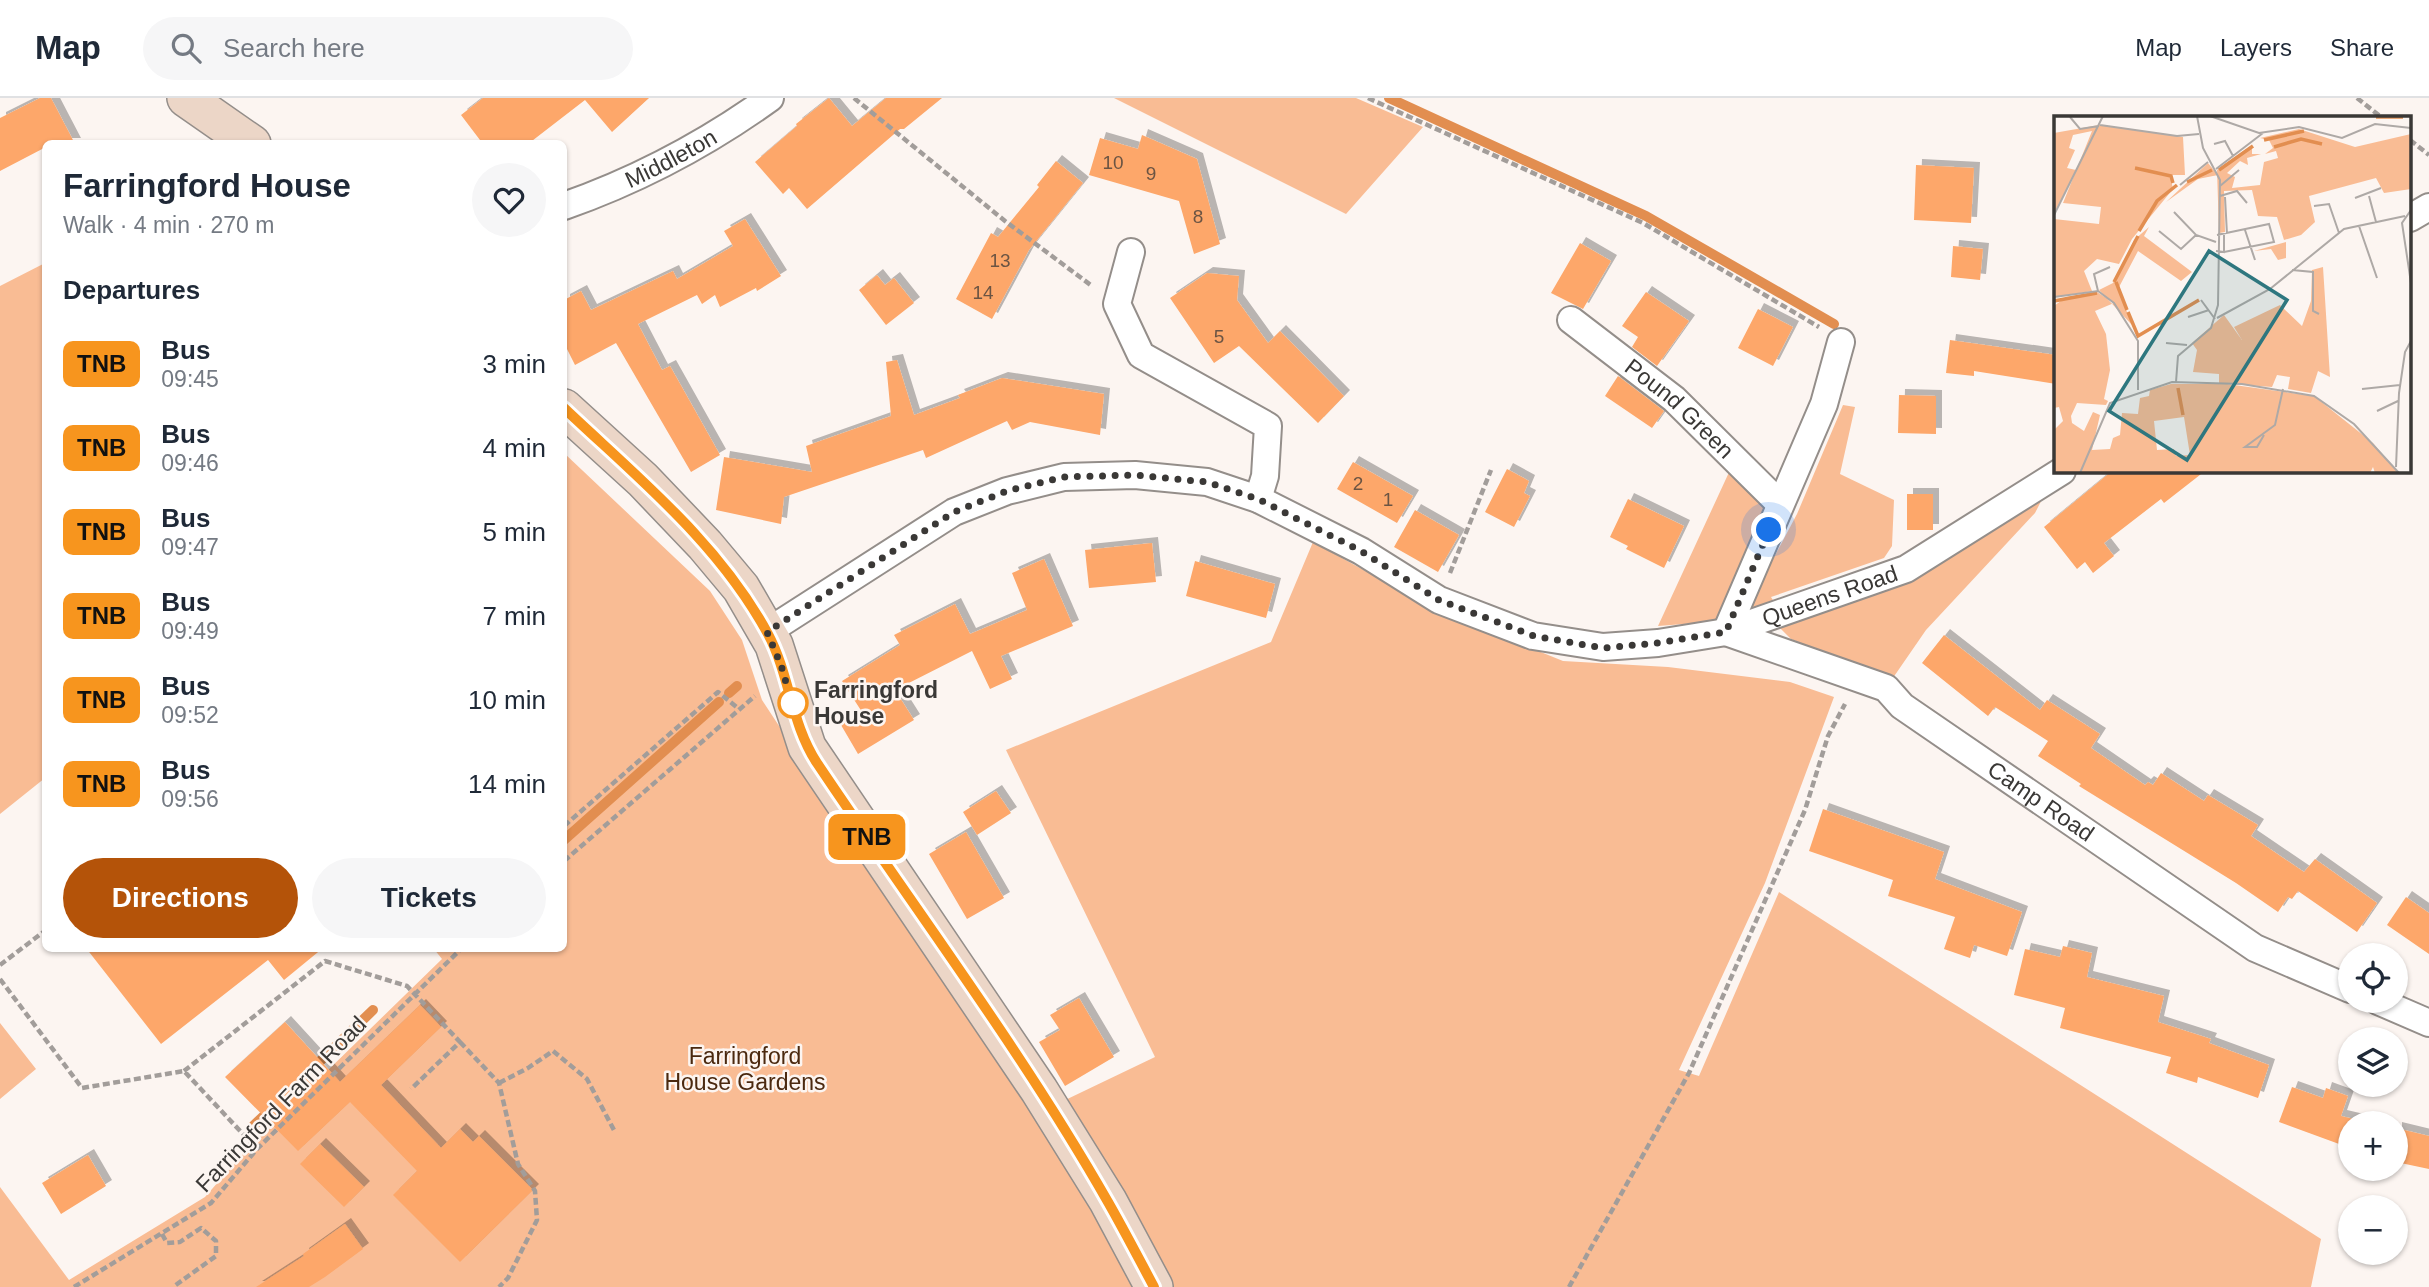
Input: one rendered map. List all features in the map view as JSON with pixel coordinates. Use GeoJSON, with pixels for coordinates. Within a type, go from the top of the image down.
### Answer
{"type":"FeatureCollection","features":[{"type":"Feature","properties":{"kind":"street"},"geometry":{"type":"LineString","coordinates":[[186,98],[238,134]]}},
{"type":"Feature","properties":{"kind":"street","name":"Middleton"},"geometry":{"type":"LineString","coordinates":[[567,205],[662,166],[732,125],[770,98]]}},
{"type":"Feature","properties":{"kind":"street"},"geometry":{"type":"LineString","coordinates":[[2412,217],[2429,206]]}},
{"type":"Feature","properties":{"kind":"street"},"geometry":{"type":"LineString","coordinates":[[1132,252],[1117,304],[1141,355],[1268,426],[1265,476],[1258,499]]}},
{"type":"Feature","properties":{"kind":"street","name":"Pound Green"},"geometry":{"type":"LineString","coordinates":[[1571,320],[1674,399],[1780,505]]}},
{"type":"Feature","properties":{"kind":"street"},"geometry":{"type":"LineString","coordinates":[[1726,632],[1824,404],[1842,342]]}},
{"type":"Feature","properties":{"kind":"street"},"geometry":{"type":"LineString","coordinates":[[567,411],[643,480],[705,545],[740,588],[767,632],[807,747],[1039,1090],[1108,1201],[1154,1287]]}},
{"type":"Feature","properties":{"kind":"street","name":"Queens Road"},"geometry":{"type":"LineString","coordinates":[[767,632],[954,512],[1007,491],[1064,477],[1135,475],[1207,482],[1258,499],[1361,551],[1439,600],[1534,636],[1603,648],[1658,643],[1726,632],[1906,569],[2060,472]]}},
{"type":"Feature","properties":{"kind":"street","name":"Camp Road"},"geometry":{"type":"LineString","coordinates":[[1726,632],[1885,688],[1913,714],[2255,948],[2338,984]]}},
{"type":"Feature","properties":{"kind":"street"},"geometry":{"type":"LineString","coordinates":[[2406,1013],[2429,1023]]}},
{"type":"Feature","properties":{"kind":"path"},"geometry":{"type":"LineString","coordinates":[[854,98],[1005,221],[1117,304]]}},
{"type":"Feature","properties":{"kind":"path"},"geometry":{"type":"LineString","coordinates":[[1368,98],[1643,223],[1842,342]]}},
{"type":"Feature","properties":{"kind":"path"},"geometry":{"type":"LineString","coordinates":[[2357,98],[2380,116]]}},
{"type":"Feature","properties":{"kind":"path"},"geometry":{"type":"LineString","coordinates":[[2412,142],[2429,155]]}},
{"type":"Feature","properties":{"kind":"path"},"geometry":{"type":"LineString","coordinates":[[1439,600],[1491,470]]}},
{"type":"Feature","properties":{"kind":"path"},"geometry":{"type":"LineString","coordinates":[[567,858],[766,686],[784,675]]}},
{"type":"Feature","properties":{"kind":"path"},"geometry":{"type":"LineString","coordinates":[[1569,1287],[1689,1073],[1805,810],[1828,736],[1859,678]]}},
{"type":"Feature","properties":{"kind":"path"},"geometry":{"type":"LineString","coordinates":[[567,823],[718,692],[739,709]]}},
{"type":"Feature","properties":{"kind":"path"},"geometry":{"type":"LineString","coordinates":[[0,965],[42,933]]}},
{"type":"Feature","properties":{"kind":"path","name":"Farringford Farm Road"},"geometry":{"type":"LineString","coordinates":[[74,1287],[211,1203],[257,1149],[458,952]]}},
{"type":"Feature","properties":{"kind":"path"},"geometry":{"type":"LineString","coordinates":[[0,979],[82,1088],[184,1071],[325,961],[407,986],[499,1083],[518,1164],[535,1191],[537,1220],[508,1278],[499,1287]]}},
{"type":"Feature","properties":{"kind":"path"},"geometry":{"type":"LineString","coordinates":[[411,1089],[460,1042]]}},
{"type":"Feature","properties":{"kind":"path"},"geometry":{"type":"LineString","coordinates":[[499,1083],[553,1051],[587,1079],[615,1132]]}},
{"type":"Feature","properties":{"kind":"path"},"geometry":{"type":"LineString","coordinates":[[184,1071],[257,1149]]}},
{"type":"Feature","properties":{"kind":"path"},"geometry":{"type":"LineString","coordinates":[[162,1234],[167,1243],[180,1242],[201,1228],[216,1241],[216,1256],[173,1287]]}},
{"type":"Feature","properties":{"kind":"green space"},"geometry":{"type":"Polygon","coordinates":[[[1114,98],[1356,98],[1423,127],[1346,214],[1114,98]]]}},
{"type":"Feature","properties":{"kind":"green space"},"geometry":{"type":"Polygon","coordinates":[[[42,265],[42,780],[0,814],[0,286],[42,265]]]}},
{"type":"Feature","properties":{"kind":"green space"},"geometry":{"type":"Polygon","coordinates":[[[1843,405],[1855,407],[1840,474],[1894,500],[1892,546],[1884,558],[1771,597],[1788,625],[1799,615],[2053,478],[2035,513],[1926,630],[1886,688],[1874,673],[1791,639],[1770,618],[1726,632],[1697,623],[1658,626],[1731,468],[1769,500],[1763,578],[1797,514],[1843,405]]]}},
{"type":"Feature","properties":{"kind":"green space","name":"Farringford House Gardens"},"geometry":{"type":"Polygon","coordinates":[[[567,456],[710,591],[742,640],[762,700],[1036,1117],[1139,1287],[0,1287],[0,1187],[69,1280],[205,1197],[248,1148],[442,959],[436,952],[567,952],[567,456]]]}},
{"type":"Feature","properties":{"kind":"green space"},"geometry":{"type":"Polygon","coordinates":[[[1313,542],[1434,609],[1563,661],[1668,667],[1790,682],[1834,697],[1765,883],[1679,1070],[1699,1076],[1779,892],[2321,1239],[2311,1287],[1163,1287],[1059,1103],[1155,1057],[1006,750],[1271,642],[1313,542]]]}},
{"type":"Feature","properties":{"kind":"green space"},"geometry":{"type":"Polygon","coordinates":[[[0,1023],[36,1069],[0,1099],[0,1023]]]}},
{"type":"Feature","properties":{"kind":"building"},"geometry":{"type":"Polygon","coordinates":[[[40,98],[51,98],[73,140],[42,140],[42,149],[0,171],[0,118],[40,98]]]}},
{"type":"Feature","properties":{"kind":"building"},"geometry":{"type":"Polygon","coordinates":[[[483,98],[649,98],[612,132],[585,100],[533,140],[480,140],[461,115],[483,98]]]}},
{"type":"Feature","properties":{"kind":"building"},"geometry":{"type":"Polygon","coordinates":[[[829,98],[852,126],[886,98],[942,98],[904,129],[900,129],[807,209],[789,188],[783,194],[755,162],[829,98]]]}},
{"type":"Feature","properties":{"kind":"building"},"geometry":{"type":"Polygon","coordinates":[[[1142,135],[1197,159],[1220,244],[1194,254],[1179,201],[1089,175],[1100,138],[1138,149],[1142,135]]]}},
{"type":"Feature","properties":{"kind":"building"},"geometry":{"type":"Polygon","coordinates":[[[1056,161],[1083,183],[1029,250],[992,319],[956,299],[991,233],[998,237],[1039,187],[1037,185],[1056,161]]]}},
{"type":"Feature","properties":{"kind":"building"},"geometry":{"type":"Polygon","coordinates":[[[1916,165],[1974,168],[1971,223],[1914,220],[1916,165]]]}},
{"type":"Feature","properties":{"kind":"building"},"geometry":{"type":"Polygon","coordinates":[[[745,219],[781,276],[757,291],[756,288],[720,307],[715,295],[702,304],[697,295],[638,324],[662,370],[670,366],[720,455],[691,472],[616,343],[575,365],[567,349],[567,298],[581,291],[591,310],[673,271],[677,279],[733,246],[724,231],[745,219]]]}},
{"type":"Feature","properties":{"kind":"building"},"geometry":{"type":"Polygon","coordinates":[[[1580,243],[1611,261],[1583,309],[1551,293],[1580,243]]]}},
{"type":"Feature","properties":{"kind":"building"},"geometry":{"type":"Polygon","coordinates":[[[1953,246],[1983,249],[1980,280],[1951,277],[1953,246]]]}},
{"type":"Feature","properties":{"kind":"building"},"geometry":{"type":"Polygon","coordinates":[[[1207,273],[1239,276],[1237,300],[1268,343],[1280,331],[1344,396],[1318,423],[1239,346],[1214,363],[1170,298],[1207,273]]]}},
{"type":"Feature","properties":{"kind":"building"},"geometry":{"type":"Polygon","coordinates":[[[877,275],[885,285],[894,278],[914,303],[886,325],[859,290],[877,275]]]}},
{"type":"Feature","properties":{"kind":"building"},"geometry":{"type":"Polygon","coordinates":[[[1646,292],[1689,321],[1657,366],[1632,347],[1638,337],[1622,326],[1646,292]]]}},
{"type":"Feature","properties":{"kind":"building"},"geometry":{"type":"Polygon","coordinates":[[[1758,309],[1793,327],[1773,366],[1738,348],[1758,309]]]}},
{"type":"Feature","properties":{"kind":"building"},"geometry":{"type":"Polygon","coordinates":[[[1950,340],[2054,355],[2054,384],[1974,371],[1974,376],[1946,373],[1950,340]]]}},
{"type":"Feature","properties":{"kind":"building"},"geometry":{"type":"Polygon","coordinates":[[[897,360],[914,415],[960,398],[958,395],[1002,378],[1104,394],[1100,435],[1030,422],[1012,430],[1007,421],[926,458],[923,450],[784,497],[781,524],[716,510],[724,457],[812,472],[806,446],[891,416],[886,362],[897,360]]]}},
{"type":"Feature","properties":{"kind":"building"},"geometry":{"type":"Polygon","coordinates":[[[1618,376],[1664,411],[1652,428],[1605,396],[1618,376]]]}},
{"type":"Feature","properties":{"kind":"building"},"geometry":{"type":"Polygon","coordinates":[[[1899,395],[1936,396],[1936,434],[1898,433],[1899,395]]]}},
{"type":"Feature","properties":{"kind":"building"},"geometry":{"type":"Polygon","coordinates":[[[1353,462],[1413,496],[1397,523],[1337,489],[1353,462]]]}},
{"type":"Feature","properties":{"kind":"building"},"geometry":{"type":"Polygon","coordinates":[[[1507,469],[1529,481],[1524,493],[1530,496],[1514,527],[1485,512],[1507,469]]]}},
{"type":"Feature","properties":{"kind":"building"},"geometry":{"type":"Polygon","coordinates":[[[2111,472],[2204,472],[2164,503],[2161,499],[2104,543],[2114,556],[2093,573],[2085,562],[2077,569],[2044,527],[2111,472]]]}},
{"type":"Feature","properties":{"kind":"building"},"geometry":{"type":"Polygon","coordinates":[[[1907,494],[1933,494],[1933,530],[1907,530],[1907,494]]]}},
{"type":"Feature","properties":{"kind":"building"},"geometry":{"type":"Polygon","coordinates":[[[1628,499],[1684,526],[1664,568],[1626,549],[1628,546],[1610,537],[1628,499]]]}},
{"type":"Feature","properties":{"kind":"building"},"geometry":{"type":"Polygon","coordinates":[[[1415,510],[1459,535],[1438,572],[1394,547],[1415,510]]]}},
{"type":"Feature","properties":{"kind":"building"},"geometry":{"type":"Polygon","coordinates":[[[1152,543],[1156,582],[1089,588],[1085,550],[1152,543]]]}},
{"type":"Feature","properties":{"kind":"building"},"geometry":{"type":"Polygon","coordinates":[[[1044,559],[1073,626],[1001,656],[1012,679],[990,689],[972,651],[895,690],[914,720],[858,754],[841,725],[862,712],[842,681],[900,645],[894,635],[955,604],[970,634],[1027,610],[1012,573],[1044,559]]]}},
{"type":"Feature","properties":{"kind":"building"},"geometry":{"type":"Polygon","coordinates":[[[1195,561],[1275,584],[1266,618],[1186,596],[1195,561]]]}},
{"type":"Feature","properties":{"kind":"building"},"geometry":{"type":"Polygon","coordinates":[[[1944,635],[2040,710],[2047,700],[2100,734],[2091,748],[2145,785],[2148,782],[2153,785],[2161,773],[2204,801],[2208,795],[2258,825],[2251,836],[2304,872],[2315,859],[2377,903],[2357,932],[2298,891],[2292,899],[2288,897],[2278,912],[2079,786],[2081,784],[2038,756],[2048,741],[1995,707],[1988,716],[1922,663],[1944,635]]]}},
{"type":"Feature","properties":{"kind":"building"},"geometry":{"type":"Polygon","coordinates":[[[996,791],[1011,813],[977,835],[963,812],[996,791]]]}},
{"type":"Feature","properties":{"kind":"building"},"geometry":{"type":"Polygon","coordinates":[[[1823,809],[1944,852],[1935,879],[2022,912],[2007,956],[1974,945],[1970,958],[1944,949],[1955,917],[1888,896],[1893,880],[1809,851],[1823,809]]]}},
{"type":"Feature","properties":{"kind":"building"},"geometry":{"type":"Polygon","coordinates":[[[966,832],[1004,898],[967,919],[929,854],[966,832]]]}},
{"type":"Feature","properties":{"kind":"building"},"geometry":{"type":"Polygon","coordinates":[[[2406,897],[2429,913],[2429,954],[2387,925],[2406,897]]]}},
{"type":"Feature","properties":{"kind":"building"},"geometry":{"type":"Polygon","coordinates":[[[2063,946],[2092,953],[2087,977],[2164,996],[2158,1022],[2211,1039],[2209,1043],[2269,1065],[2258,1098],[2198,1077],[2197,1083],[2166,1073],[2171,1057],[2060,1028],[2065,1008],[2014,995],[2025,949],[2060,957],[2063,946]]]}},
{"type":"Feature","properties":{"kind":"building"},"geometry":{"type":"Polygon","coordinates":[[[89,952],[318,952],[284,980],[268,960],[161,1044],[89,952]]]}},
{"type":"Feature","properties":{"kind":"building"},"geometry":{"type":"Polygon","coordinates":[[[1079,998],[1114,1057],[1065,1086],[1039,1042],[1060,1030],[1050,1015],[1079,998]]]}},
{"type":"Feature","properties":{"kind":"building"},"geometry":{"type":"Polygon","coordinates":[[[420,1005],[441,1027],[381,1085],[441,1148],[460,1129],[473,1142],[479,1136],[533,1190],[460,1262],[393,1195],[417,1171],[350,1102],[298,1151],[225,1077],[285,1022],[340,1082],[420,1005]]]}},
{"type":"Feature","properties":{"kind":"building"},"geometry":{"type":"Polygon","coordinates":[[[2292,1087],[2323,1098],[2326,1088],[2338,1092],[2338,1097],[2348,1097],[2343,1111],[2338,1111],[2338,1144],[2279,1122],[2292,1087]]]}},
{"type":"Feature","properties":{"kind":"building"},"geometry":{"type":"Polygon","coordinates":[[[2408,1131],[2429,1136],[2429,1169],[2408,1165],[2408,1131]]]}},
{"type":"Feature","properties":{"kind":"building"},"geometry":{"type":"Polygon","coordinates":[[[320,1144],[364,1187],[344,1207],[300,1164],[320,1144]]]}},
{"type":"Feature","properties":{"kind":"building"},"geometry":{"type":"Polygon","coordinates":[[[88,1155],[106,1186],[61,1214],[42,1183],[88,1155]]]}},
{"type":"Feature","properties":{"kind":"building"},"geometry":{"type":"Polygon","coordinates":[[[345,1224],[363,1249],[325,1277],[309,1287],[256,1287],[304,1256],[303,1254],[345,1224]]]}},
{"type":"Feature","properties":{"kind":"waterway"},"geometry":{"type":"LineString","coordinates":[[1389,98],[1646,216],[1834,324]]}},
{"type":"Feature","properties":{"kind":"waterway"},"geometry":{"type":"LineString","coordinates":[[729,693],[737,686]]}},
{"type":"Feature","properties":{"kind":"waterway"},"geometry":{"type":"LineString","coordinates":[[567,837],[719,702]]}},
{"type":"Feature","properties":{"kind":"waterway"},"geometry":{"type":"LineString","coordinates":[[311,1070],[373,1010]]}},
{"type":"Feature","properties":{"kind":"waterway"},"geometry":{"type":"LineString","coordinates":[[253,1126],[273,1107]]}},
{"type":"Feature","properties":{"kind":"bus line","name":"TNB"},"geometry":{"type":"LineString","coordinates":[[567,411],[643,480],[705,545],[740,588],[774,645],[807,747],[1039,1090],[1108,1201],[1154,1287]]}},
{"type":"Feature","properties":{"kind":"place","name":"Farringford House"},"geometry":{"type":"Point","coordinates":[793,703]}},
{"type":"Feature","properties":{"kind":"route"},"geometry":{"type":"LineString","coordinates":[[793,703],[794,710],[781,665],[767,632],[954,512],[1007,491],[1064,477],[1135,475],[1207,482],[1258,499],[1320,530],[1361,551],[1439,600],[1534,636],[1603,648],[1658,643],[1726,632],[1769,530]]}}]}
